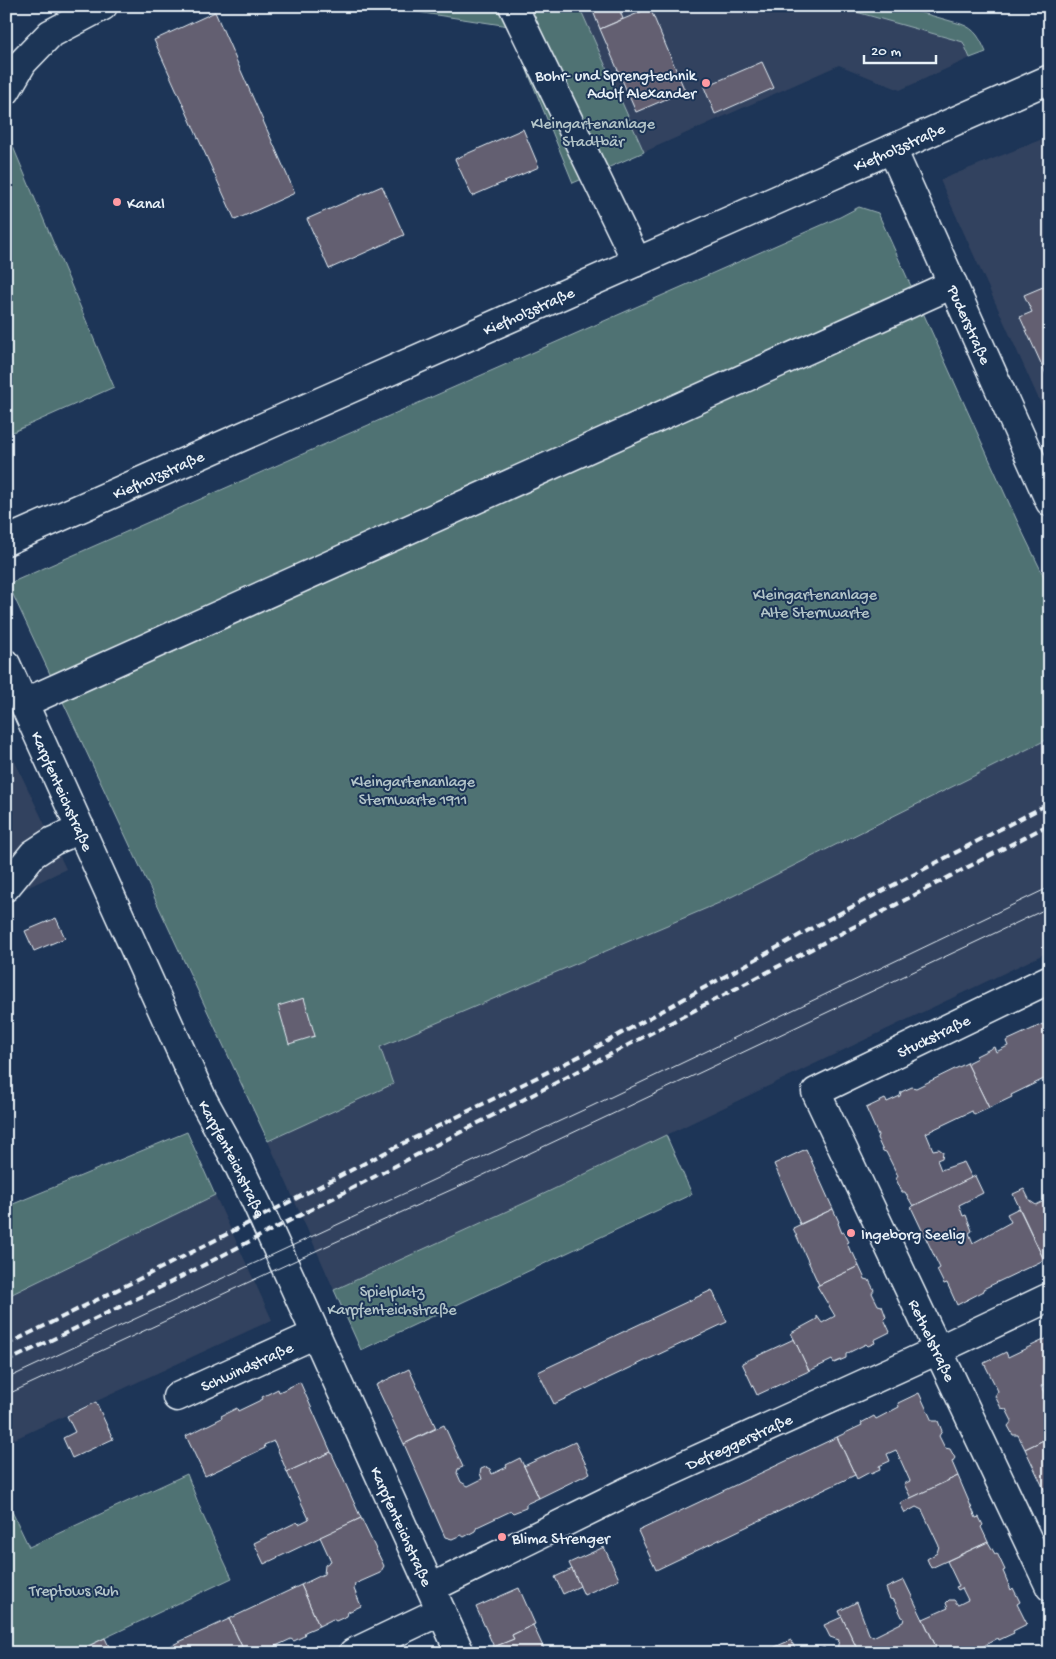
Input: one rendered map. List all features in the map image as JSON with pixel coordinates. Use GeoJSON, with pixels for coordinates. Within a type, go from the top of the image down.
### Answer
{"type":"FeatureCollection","features":[{"type":"Feature","properties":{"kind":"street"},"geometry":{"type":"LineString","coordinates":[[6,91],[23,62],[50,34],[103,6]]}},
{"type":"Feature","properties":{"kind":"street"},"geometry":{"type":"LineString","coordinates":[[507,7],[638,262]]}},
{"type":"Feature","properties":{"kind":"street","name":"Kiefholzstraße"},"geometry":{"type":"LineString","coordinates":[[6,541],[1050,79]]}},
{"type":"Feature","properties":{"kind":"street","name":"Puderstraße"},"geometry":{"type":"LineString","coordinates":[[892,149],[1050,502]]}},
{"type":"Feature","properties":{"kind":"street"},"geometry":{"type":"LineString","coordinates":[[24,703],[953,284]]}},
{"type":"Feature","properties":{"kind":"street","name":"Karpfenteichstraße"},"geometry":{"type":"LineString","coordinates":[[6,664],[203,1100],[236,1160],[460,1653]]}},
{"type":"Feature","properties":{"kind":"street"},"geometry":{"type":"LineString","coordinates":[[6,887],[34,854],[53,841],[81,829]]}},
{"type":"Feature","properties":{"kind":"street","name":"Stuckstraße"},"geometry":{"type":"LineString","coordinates":[[816,1092],[1050,979]]}},
{"type":"Feature","properties":{"kind":"street","name":"Rethelstraße"},"geometry":{"type":"LineString","coordinates":[[816,1092],[1050,1587]]}},
{"type":"Feature","properties":{"kind":"street","name":"Defreggerstraße"},"geometry":{"type":"LineString","coordinates":[[353,1653],[436,1600],[630,1490],[1050,1297]]}},
{"type":"Feature","properties":{"kind":"street","name":"Schwindstraße"},"geometry":{"type":"LineString","coordinates":[[177,1397],[316,1334]]}},
{"type":"Feature","properties":{"kind":"shaded area","name":"Bohr- und Sprengtechnik Adolf Alexander"},"geometry":{"type":"Polygon","coordinates":[[[579,6],[835,6],[963,42],[970,58],[900,90],[839,65],[644,152],[579,6]]]}},
{"type":"Feature","properties":{"kind":"shaded area"},"geometry":{"type":"Polygon","coordinates":[[[1050,136],[1050,424],[940,180],[1050,136]]]}},
{"type":"Feature","properties":{"kind":"shaded area"},"geometry":{"type":"Polygon","coordinates":[[[1050,738],[1050,951],[529,1201],[334,1290],[268,1141],[392,1084],[380,1047],[719,903],[1050,738]]]}},
{"type":"Feature","properties":{"kind":"shaded area"},"geometry":{"type":"Polygon","coordinates":[[[6,743],[66,869],[6,898],[6,743]]]}},
{"type":"Feature","properties":{"kind":"shaded area"},"geometry":{"type":"Polygon","coordinates":[[[215,1195],[272,1320],[6,1443],[6,1297],[215,1195]]]}},
{"type":"Feature","properties":{"kind":"green space","name":"Kleingartenanlage Stadtbär"},"geometry":{"type":"Polygon","coordinates":[[[377,6],[579,6],[644,152],[573,183],[509,26],[377,6]]]}},
{"type":"Feature","properties":{"kind":"green space"},"geometry":{"type":"Polygon","coordinates":[[[835,6],[898,6],[961,24],[974,32],[986,52],[970,58],[963,42],[835,6]]]}},
{"type":"Feature","properties":{"kind":"green space"},"geometry":{"type":"Polygon","coordinates":[[[6,130],[114,387],[6,435],[6,130]]]}},
{"type":"Feature","properties":{"kind":"green space"},"geometry":{"type":"Polygon","coordinates":[[[859,207],[878,213],[1019,525],[1050,589],[1050,738],[719,903],[380,1047],[393,1084],[268,1141],[8,584],[859,207]]]}},
{"type":"Feature","properties":{"kind":"green space"},"geometry":{"type":"Polygon","coordinates":[[[187,1132],[215,1195],[6,1297],[6,1207],[187,1132]]]}},
{"type":"Feature","properties":{"kind":"green space","name":"Spielplatz Karpfenteichstraße"},"geometry":{"type":"Polygon","coordinates":[[[666,1135],[692,1194],[361,1350],[334,1290],[529,1201],[666,1135]]]}},
{"type":"Feature","properties":{"kind":"green space","name":"Treptows Ruh"},"geometry":{"type":"Polygon","coordinates":[[[187,1474],[204,1518],[232,1578],[73,1653],[13,1653],[6,1638],[6,1499],[29,1547],[187,1474]]]}},
{"type":"Feature","properties":{"kind":"building"},"geometry":{"type":"Polygon","coordinates":[[[591,6],[618,6],[623,19],[600,29],[591,6]]]}},
{"type":"Feature","properties":{"kind":"building"},"geometry":{"type":"Polygon","coordinates":[[[650,8],[685,91],[636,112],[600,29],[650,8]]]}},
{"type":"Feature","properties":{"kind":"building"},"geometry":{"type":"Polygon","coordinates":[[[215,12],[295,193],[235,220],[154,40],[215,12]]]}},
{"type":"Feature","properties":{"kind":"building"},"geometry":{"type":"Polygon","coordinates":[[[762,62],[774,88],[715,114],[704,87],[762,62]]]}},
{"type":"Feature","properties":{"kind":"building"},"geometry":{"type":"Polygon","coordinates":[[[523,129],[539,167],[472,196],[455,159],[523,129]]]}},
{"type":"Feature","properties":{"kind":"building"},"geometry":{"type":"Polygon","coordinates":[[[382,186],[404,235],[329,269],[307,219],[382,186]]]}},
{"type":"Feature","properties":{"kind":"building"},"geometry":{"type":"Polygon","coordinates":[[[1050,284],[1050,383],[1020,317],[1032,312],[1024,295],[1050,284]]]}},
{"type":"Feature","properties":{"kind":"building"},"geometry":{"type":"Polygon","coordinates":[[[56,918],[65,938],[34,951],[25,931],[56,918]]]}},
{"type":"Feature","properties":{"kind":"building"},"geometry":{"type":"Polygon","coordinates":[[[304,998],[315,1036],[289,1044],[278,1006],[304,998]]]}},
{"type":"Feature","properties":{"kind":"building"},"geometry":{"type":"Polygon","coordinates":[[[1043,1024],[1045,1029],[1050,1027],[1050,1076],[989,1108],[967,1063],[994,1047],[996,1052],[1008,1046],[1006,1041],[1043,1024]]]}},
{"type":"Feature","properties":{"kind":"building"},"geometry":{"type":"Polygon","coordinates":[[[967,1063],[989,1108],[974,1115],[972,1111],[926,1133],[933,1150],[939,1149],[943,1152],[942,1158],[937,1160],[941,1170],[964,1162],[972,1178],[913,1206],[905,1192],[902,1192],[896,1179],[898,1176],[886,1152],[883,1151],[866,1108],[885,1099],[887,1102],[900,1096],[901,1092],[912,1087],[916,1088],[967,1063]]]}},
{"type":"Feature","properties":{"kind":"building"},"geometry":{"type":"Polygon","coordinates":[[[806,1149],[833,1209],[800,1224],[774,1164],[806,1149]]]}},
{"type":"Feature","properties":{"kind":"building"},"geometry":{"type":"Polygon","coordinates":[[[975,1176],[983,1193],[959,1205],[963,1216],[966,1215],[972,1231],[969,1233],[973,1243],[1011,1222],[1007,1214],[1019,1208],[1044,1260],[983,1289],[984,1291],[957,1305],[947,1283],[944,1284],[937,1270],[940,1268],[911,1207],[975,1176]]]}},
{"type":"Feature","properties":{"kind":"building"},"geometry":{"type":"Polygon","coordinates":[[[1024,1189],[1030,1201],[1036,1205],[1050,1198],[1050,1257],[1044,1260],[1013,1194],[1024,1189]]]}},
{"type":"Feature","properties":{"kind":"building"},"geometry":{"type":"Polygon","coordinates":[[[833,1209],[842,1233],[844,1232],[849,1242],[847,1243],[851,1253],[853,1253],[859,1266],[819,1285],[793,1228],[833,1209]]]}},
{"type":"Feature","properties":{"kind":"building"},"geometry":{"type":"Polygon","coordinates":[[[859,1266],[865,1279],[869,1280],[874,1290],[872,1293],[878,1305],[882,1306],[886,1317],[884,1319],[890,1332],[874,1340],[875,1343],[868,1346],[866,1344],[846,1354],[846,1358],[834,1363],[832,1360],[809,1371],[791,1333],[817,1319],[817,1316],[822,1323],[835,1316],[817,1286],[859,1266]]]}},
{"type":"Feature","properties":{"kind":"building"},"geometry":{"type":"Polygon","coordinates":[[[712,1290],[727,1322],[554,1404],[538,1372],[712,1290]]]}},
{"type":"Feature","properties":{"kind":"building"},"geometry":{"type":"Polygon","coordinates":[[[1050,1337],[1050,1381],[1041,1386],[1048,1400],[1050,1399],[1050,1437],[1025,1449],[1018,1435],[1013,1435],[1008,1426],[1012,1421],[1006,1409],[1001,1408],[995,1396],[998,1391],[984,1363],[1006,1352],[1008,1357],[1050,1337]]]}},
{"type":"Feature","properties":{"kind":"building"},"geometry":{"type":"Polygon","coordinates":[[[794,1339],[809,1371],[757,1395],[742,1363],[794,1339]]]}},
{"type":"Feature","properties":{"kind":"building"},"geometry":{"type":"Polygon","coordinates":[[[409,1369],[436,1428],[404,1444],[376,1385],[409,1369]]]}},
{"type":"Feature","properties":{"kind":"building"},"geometry":{"type":"Polygon","coordinates":[[[300,1382],[331,1452],[287,1472],[274,1441],[264,1445],[265,1448],[205,1476],[186,1436],[222,1418],[221,1416],[237,1408],[238,1411],[263,1399],[262,1397],[278,1389],[279,1392],[300,1382]]]}},
{"type":"Feature","properties":{"kind":"building"},"geometry":{"type":"Polygon","coordinates":[[[919,1393],[932,1421],[938,1421],[942,1431],[939,1436],[945,1448],[950,1449],[955,1458],[952,1462],[958,1476],[911,1498],[904,1484],[910,1481],[896,1450],[887,1454],[890,1461],[879,1466],[880,1470],[871,1474],[870,1472],[857,1479],[837,1437],[862,1425],[861,1423],[874,1416],[876,1419],[899,1407],[898,1403],[919,1393]]]}},
{"type":"Feature","properties":{"kind":"building"},"geometry":{"type":"Polygon","coordinates":[[[96,1402],[113,1439],[72,1458],[63,1438],[75,1432],[67,1416],[96,1402]]]}},
{"type":"Feature","properties":{"kind":"building"},"geometry":{"type":"Polygon","coordinates":[[[444,1425],[463,1467],[458,1469],[457,1473],[461,1482],[468,1486],[482,1479],[481,1469],[486,1467],[490,1469],[492,1474],[520,1458],[539,1498],[526,1504],[526,1508],[513,1513],[511,1511],[477,1527],[475,1531],[464,1537],[461,1535],[452,1539],[445,1537],[404,1444],[444,1425]]]}},
{"type":"Feature","properties":{"kind":"building"},"geometry":{"type":"Polygon","coordinates":[[[837,1437],[855,1475],[656,1570],[638,1531],[837,1437]]]}},
{"type":"Feature","properties":{"kind":"building"},"geometry":{"type":"Polygon","coordinates":[[[1050,1437],[1050,1502],[1025,1449],[1050,1437]]]}},
{"type":"Feature","properties":{"kind":"building"},"geometry":{"type":"Polygon","coordinates":[[[575,1442],[590,1473],[539,1498],[524,1466],[575,1442]]]}},
{"type":"Feature","properties":{"kind":"building"},"geometry":{"type":"Polygon","coordinates":[[[331,1452],[361,1518],[264,1564],[254,1543],[297,1522],[299,1524],[309,1519],[287,1472],[331,1452]]]}},
{"type":"Feature","properties":{"kind":"building"},"geometry":{"type":"Polygon","coordinates":[[[958,1476],[976,1518],[979,1517],[983,1525],[981,1527],[988,1542],[931,1568],[927,1559],[937,1553],[939,1546],[922,1510],[916,1507],[905,1513],[900,1503],[958,1476]]]}},
{"type":"Feature","properties":{"kind":"building"},"geometry":{"type":"Polygon","coordinates":[[[361,1518],[384,1566],[380,1573],[355,1584],[354,1589],[361,1606],[348,1612],[347,1616],[336,1621],[333,1619],[319,1626],[301,1585],[324,1574],[325,1565],[331,1561],[320,1537],[361,1518]]]}},
{"type":"Feature","properties":{"kind":"building"},"geometry":{"type":"Polygon","coordinates":[[[988,1542],[995,1554],[997,1553],[1011,1590],[1013,1588],[1020,1602],[1017,1604],[1027,1624],[1013,1631],[1014,1633],[999,1640],[998,1638],[971,1653],[939,1653],[923,1619],[948,1608],[946,1603],[949,1600],[954,1600],[958,1605],[968,1600],[962,1588],[958,1590],[956,1587],[959,1586],[947,1561],[988,1542]]]}},
{"type":"Feature","properties":{"kind":"building"},"geometry":{"type":"Polygon","coordinates":[[[604,1547],[619,1579],[584,1595],[569,1563],[604,1547]]]}},
{"type":"Feature","properties":{"kind":"building"},"geometry":{"type":"Polygon","coordinates":[[[572,1569],[580,1586],[563,1594],[555,1577],[572,1569]]]}},
{"type":"Feature","properties":{"kind":"building"},"geometry":{"type":"Polygon","coordinates":[[[904,1580],[939,1653],[859,1653],[839,1611],[857,1602],[869,1634],[873,1637],[903,1622],[904,1618],[894,1600],[890,1599],[886,1588],[904,1580]]]}},
{"type":"Feature","properties":{"kind":"building"},"geometry":{"type":"Polygon","coordinates":[[[301,1585],[319,1626],[305,1632],[304,1636],[294,1641],[291,1639],[276,1646],[276,1649],[268,1653],[245,1653],[229,1619],[301,1585]]]}},
{"type":"Feature","properties":{"kind":"building"},"geometry":{"type":"Polygon","coordinates":[[[519,1588],[535,1624],[512,1635],[514,1639],[494,1647],[476,1607],[519,1588]]]}},
{"type":"Feature","properties":{"kind":"building"},"geometry":{"type":"Polygon","coordinates":[[[842,1617],[859,1653],[812,1653],[824,1647],[826,1651],[837,1649],[839,1640],[830,1637],[824,1625],[842,1617]]]}},
{"type":"Feature","properties":{"kind":"building"},"geometry":{"type":"Polygon","coordinates":[[[229,1619],[245,1653],[157,1652],[229,1619]]]}},
{"type":"Feature","properties":{"kind":"building"},"geometry":{"type":"Polygon","coordinates":[[[533,1625],[546,1653],[497,1653],[494,1647],[514,1639],[512,1635],[533,1625]]]}},
{"type":"Feature","properties":{"kind":"building"},"geometry":{"type":"Polygon","coordinates":[[[105,1638],[112,1653],[74,1653],[105,1638]]]}},
{"type":"Feature","properties":{"kind":"building"},"geometry":{"type":"Polygon","coordinates":[[[791,1640],[797,1653],[777,1653],[775,1647],[791,1640]]]}},
{"type":"Feature","properties":{"kind":"building"},"geometry":{"type":"Polygon","coordinates":[[[775,1648],[777,1653],[766,1653],[775,1648]]]}},
{"type":"Feature","properties":{"kind":"tram line"},"geometry":{"type":"LineString","coordinates":[[6,1379],[592,1106],[1050,887]]}},
{"type":"Feature","properties":{"kind":"tram line"},"geometry":{"type":"LineString","coordinates":[[6,1395],[473,1180],[1050,907]]}},
{"type":"Feature","properties":{"kind":"railway"},"geometry":{"type":"LineString","coordinates":[[6,1345],[584,1054],[827,920],[1050,803]]}},
{"type":"Feature","properties":{"kind":"railway"},"geometry":{"type":"LineString","coordinates":[[6,1362],[173,1281],[1050,824]]}},
{"type":"Feature","properties":{"kind":"place","name":"Bohr- und Sprengtechnik Adolf Alexander"},"geometry":{"type":"Point","coordinates":[706,83]}},
{"type":"Feature","properties":{"kind":"place","name":"Kanal"},"geometry":{"type":"Point","coordinates":[117,202]}},
{"type":"Feature","properties":{"kind":"place","name":"Ingeborg Seelig"},"geometry":{"type":"Point","coordinates":[851,1233]}},
{"type":"Feature","properties":{"kind":"place","name":"Blima Strenger"},"geometry":{"type":"Point","coordinates":[502,1537]}},
{"type":"Feature","properties":{"kind":"park label","name":"Kleingartenanlage Alte Sternwarte"},"geometry":{"type":"Point","coordinates":[815,602]}},
{"type":"Feature","properties":{"kind":"park label","name":"Kleingartenanlage Sternwarte 1911"},"geometry":{"type":"Point","coordinates":[413,789]}}]}
